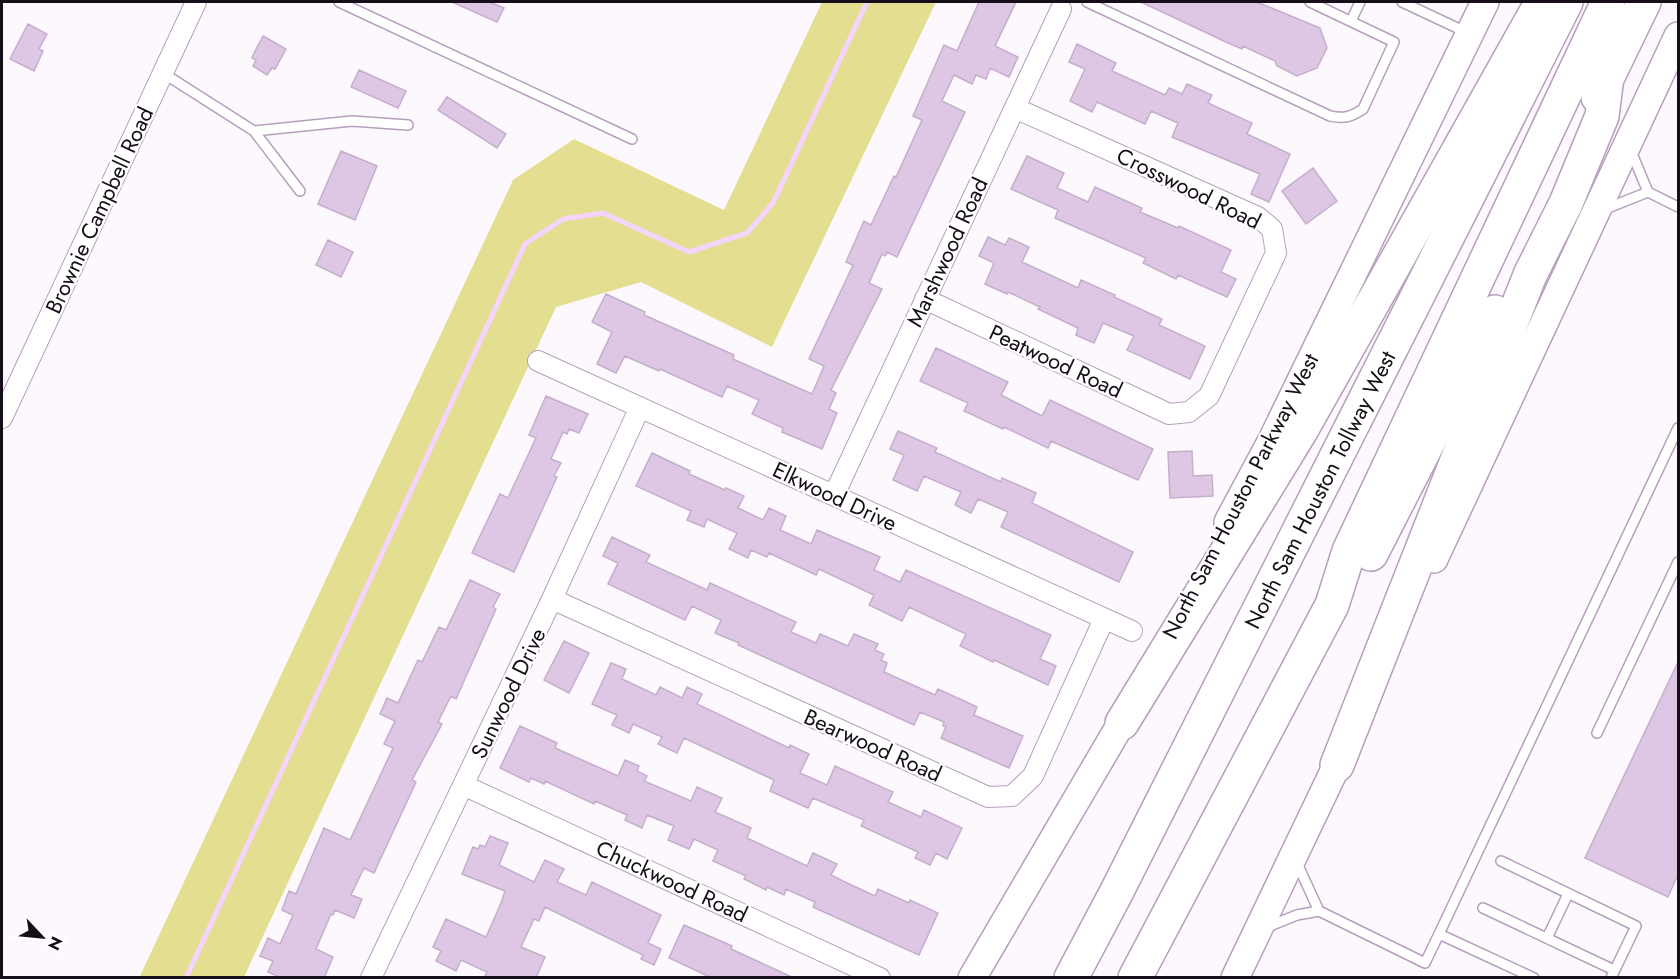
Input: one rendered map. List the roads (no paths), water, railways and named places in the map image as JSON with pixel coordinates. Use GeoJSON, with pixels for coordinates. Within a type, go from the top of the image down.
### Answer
{"type":"FeatureCollection","features":[{"type":"Feature","properties":{"kind":"highway"},"geometry":{"type":"LineString","coordinates":[[1122,723],[1302,429],[1535,14],[1547,2]]}},
{"type":"Feature","properties":{"kind":"highway","name":"North Sam Houston Tollway West"},"geometry":{"type":"LineString","coordinates":[[1071,978],[1566,2]]}},
{"type":"Feature","properties":{"kind":"highway"},"geometry":{"type":"LineString","coordinates":[[1135,978],[1332,605],[1349,551],[1608,2]]}},
{"type":"Feature","properties":{"kind":"highway"},"geometry":{"type":"LineString","coordinates":[[1332,605],[1361,572],[1412,475],[1527,246],[1644,2]]}},
{"type":"Feature","properties":{"kind":"highway"},"geometry":{"type":"LineString","coordinates":[[1337,765],[1530,275],[1566,203],[1602,116],[1607,76]]}},
{"type":"Feature","properties":{"kind":"main road","name":"North Sam Houston Parkway West"},"geometry":{"type":"LineString","coordinates":[[972,978],[1122,723],[1273,438],[1485,2]]}},
{"type":"Feature","properties":{"kind":"main road"},"geometry":{"type":"LineString","coordinates":[[1235,978],[1678,36]]}},
{"type":"Feature","properties":{"kind":"street","name":"Brownie Campbell Road"},"geometry":{"type":"LineString","coordinates":[[2,418],[196,2]]}},
{"type":"Feature","properties":{"kind":"street","name":"Marshwood Road"},"geometry":{"type":"LineString","coordinates":[[834,495],[1061,9]]}},
{"type":"Feature","properties":{"kind":"street","name":"Crosswood Road"},"geometry":{"type":"LineString","coordinates":[[1015,108],[1258,217],[1272,229],[1276,253],[1209,396],[1190,412]]}},
{"type":"Feature","properties":{"kind":"street","name":"Peatwood Road"},"geometry":{"type":"LineString","coordinates":[[925,299],[1169,414],[1190,412]]}},
{"type":"Feature","properties":{"kind":"street","name":"Elkwood Drive"},"geometry":{"type":"LineString","coordinates":[[538,360],[1132,631]]}},
{"type":"Feature","properties":{"kind":"street","name":"Sunwood Drive"},"geometry":{"type":"LineString","coordinates":[[377,976],[640,407]]}},
{"type":"Feature","properties":{"kind":"street","name":"Bearwood Road"},"geometry":{"type":"LineString","coordinates":[[552,599],[988,797],[1012,796],[1033,776],[1104,619]]}},
{"type":"Feature","properties":{"kind":"street","name":"Chuckwood Road"},"geometry":{"type":"LineString","coordinates":[[464,785],[880,978]]}},
{"type":"Feature","properties":{"kind":"lane"},"geometry":{"type":"LineString","coordinates":[[339,2],[632,139]]}},
{"type":"Feature","properties":{"kind":"lane"},"geometry":{"type":"LineString","coordinates":[[1087,2],[1330,116],[1343,119],[1363,109],[1394,42],[1310,2]]}},
{"type":"Feature","properties":{"kind":"lane"},"geometry":{"type":"LineString","coordinates":[[1351,21],[1360,2]]}},
{"type":"Feature","properties":{"kind":"lane"},"geometry":{"type":"LineString","coordinates":[[1402,2],[1470,34]]}},
{"type":"Feature","properties":{"kind":"lane"},"geometry":{"type":"LineString","coordinates":[[163,73],[254,131],[300,191]]}},
{"type":"Feature","properties":{"kind":"lane"},"geometry":{"type":"LineString","coordinates":[[254,131],[352,121],[408,125]]}},
{"type":"Feature","properties":{"kind":"lane"},"geometry":{"type":"LineString","coordinates":[[1629,142],[1648,192],[1678,207]]}},
{"type":"Feature","properties":{"kind":"lane"},"geometry":{"type":"LineString","coordinates":[[1595,215],[1606,208],[1648,192]]}},
{"type":"Feature","properties":{"kind":"lane"},"geometry":{"type":"LineString","coordinates":[[1254,939],[1281,920],[1318,911],[1425,963],[1678,428]]}},
{"type":"Feature","properties":{"kind":"lane"},"geometry":{"type":"LineString","coordinates":[[1597,733],[1678,562]]}},
{"type":"Feature","properties":{"kind":"lane"},"geometry":{"type":"LineString","coordinates":[[1295,853],[1297,865],[1318,911]]}},
{"type":"Feature","properties":{"kind":"lane"},"geometry":{"type":"LineString","coordinates":[[1483,908],[1547,938],[1612,974],[1636,926],[1502,861]]}},
{"type":"Feature","properties":{"kind":"lane"},"geometry":{"type":"LineString","coordinates":[[1547,938],[1568,894]]}},
{"type":"Feature","properties":{"kind":"lane"},"geometry":{"type":"LineString","coordinates":[[1439,934],[1534,978]]}},
{"type":"Feature","properties":{"kind":"waterway"},"geometry":{"type":"LineString","coordinates":[[186,978],[525,244],[563,219],[603,213],[689,252],[747,233],[773,203],[867,2]]}}]}
